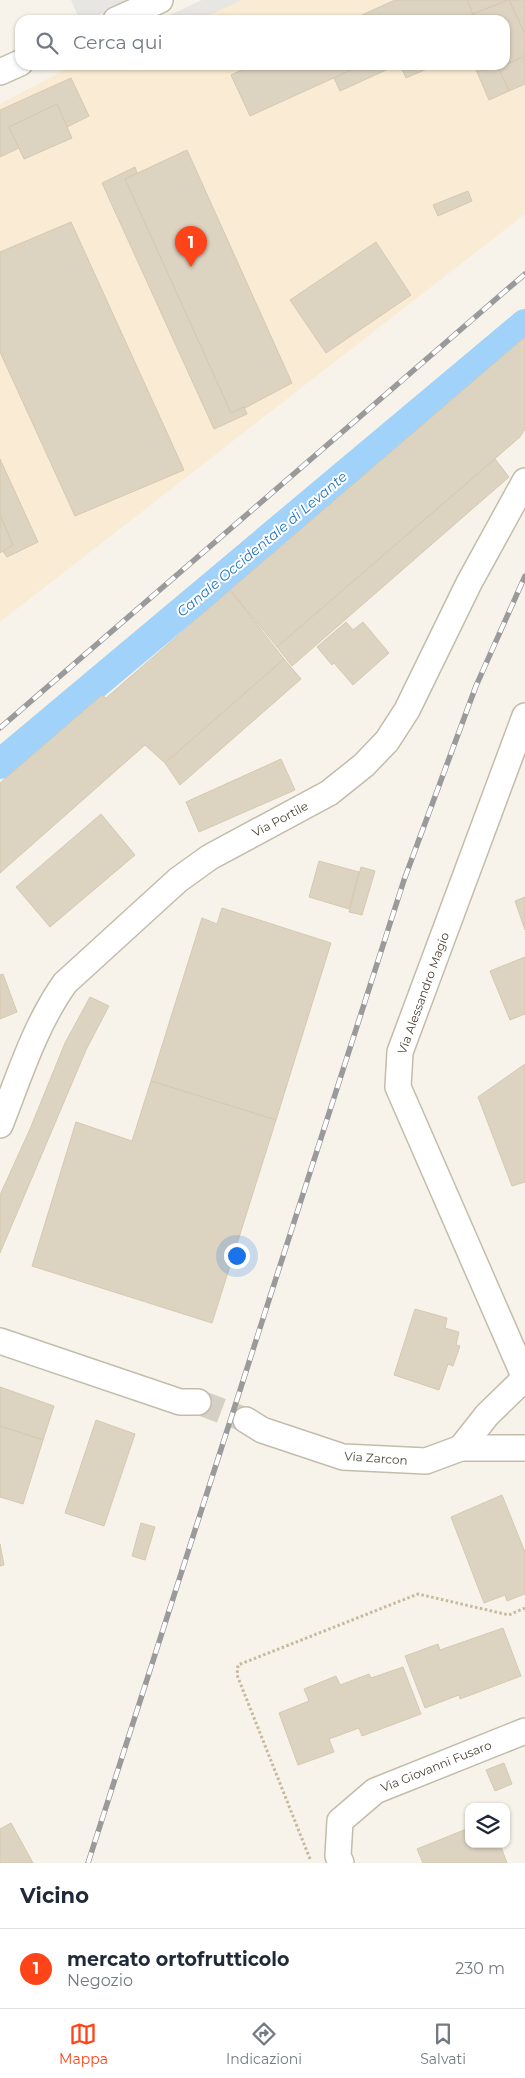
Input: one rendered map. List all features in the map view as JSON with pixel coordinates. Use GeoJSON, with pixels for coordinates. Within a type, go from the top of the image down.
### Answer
{"type":"FeatureCollection","features":[{"type":"Feature","properties":{"kind":"street"},"geometry":{"type":"LineString","coordinates":[[127,15],[160,0]]}},
{"type":"Feature","properties":{"kind":"street"},"geometry":{"type":"LineString","coordinates":[[0,72],[15,65]]}},
{"type":"Feature","properties":{"kind":"street","name":"Via Portile"},"geometry":{"type":"LineString","coordinates":[[0,1125],[50,1003],[65,983],[178,880],[210,857],[328,793],[364,765],[387,741],[407,710],[469,583],[525,481]]}},
{"type":"Feature","properties":{"kind":"street","name":"Via Alessandro Magio"},"geometry":{"type":"LineString","coordinates":[[525,716],[400,1052],[398,1087],[525,1378]]}},
{"type":"Feature","properties":{"kind":"street"},"geometry":{"type":"LineString","coordinates":[[0,1341],[191,1406]]}},
{"type":"Feature","properties":{"kind":"street"},"geometry":{"type":"LineString","coordinates":[[461,1448],[487,1415],[525,1378]]}},
{"type":"Feature","properties":{"kind":"street","name":"Via Zarcon"},"geometry":{"type":"LineString","coordinates":[[250,1426],[343,1457],[426,1460],[461,1448]]}},
{"type":"Feature","properties":{"kind":"street"},"geometry":{"type":"LineString","coordinates":[[461,1448],[525,1448]]}},
{"type":"Feature","properties":{"kind":"street","name":"Via Giovanni Fusaro"},"geometry":{"type":"LineString","coordinates":[[341,1863],[338,1856],[340,1821],[375,1791],[525,1731]]}},
{"type":"Feature","properties":{"kind":"path"},"geometry":{"type":"LineString","coordinates":[[311,1863],[237,1675],[238,1665],[418,1594],[508,1615],[525,1608]]}},
{"type":"Feature","properties":{"kind":"shaded area"},"geometry":{"type":"Polygon","coordinates":[[[71,0],[132,0],[98,15],[78,15],[71,0]]]}},
{"type":"Feature","properties":{"kind":"shaded area"},"geometry":{"type":"Polygon","coordinates":[[[202,0],[242,0],[210,15],[170,15],[202,0]]]}},
{"type":"Feature","properties":{"kind":"shaded area"},"geometry":{"type":"Polygon","coordinates":[[[219,0],[525,0],[525,214],[0,622],[0,104],[65,70],[510,70],[510,15],[176,15],[219,0]]]}},
{"type":"Feature","properties":{"kind":"building"},"geometry":{"type":"Polygon","coordinates":[[[395,0],[467,0],[473,14],[471,15],[362,15],[395,0]]]}},
{"type":"Feature","properties":{"kind":"building"},"geometry":{"type":"Polygon","coordinates":[[[467,0],[507,0],[473,14],[467,0]]]}},
{"type":"Feature","properties":{"kind":"building"},"geometry":{"type":"Polygon","coordinates":[[[509,0],[525,0],[525,34],[509,0]]]}},
{"type":"Feature","properties":{"kind":"building"},"geometry":{"type":"Polygon","coordinates":[[[509,0],[525,34],[525,56],[510,63],[510,15],[473,14],[509,0]]]}},
{"type":"Feature","properties":{"kind":"building"},"geometry":{"type":"Polygon","coordinates":[[[525,56],[525,84],[509,91],[499,70],[510,70],[510,63],[525,56]]]}},
{"type":"Feature","properties":{"kind":"building"},"geometry":{"type":"Polygon","coordinates":[[[242,70],[351,70],[250,116],[231,75],[242,70]]]}},
{"type":"Feature","properties":{"kind":"building"},"geometry":{"type":"Polygon","coordinates":[[[351,70],[386,70],[340,91],[334,78],[351,70]]]}},
{"type":"Feature","properties":{"kind":"building"},"geometry":{"type":"Polygon","coordinates":[[[402,70],[424,70],[406,78],[402,70]]]}},
{"type":"Feature","properties":{"kind":"building"},"geometry":{"type":"Polygon","coordinates":[[[476,70],[499,70],[509,91],[489,100],[476,70]]]}},
{"type":"Feature","properties":{"kind":"building"},"geometry":{"type":"Polygon","coordinates":[[[71,78],[89,116],[67,127],[57,104],[9,127],[19,148],[0,157],[0,110],[71,78]]]}},
{"type":"Feature","properties":{"kind":"building"},"geometry":{"type":"Polygon","coordinates":[[[57,104],[72,138],[24,159],[9,127],[57,104]]]}},
{"type":"Feature","properties":{"kind":"building"},"geometry":{"type":"Polygon","coordinates":[[[187,150],[292,383],[245,408],[231,413],[125,179],[187,150]]]}},
{"type":"Feature","properties":{"kind":"building"},"geometry":{"type":"Polygon","coordinates":[[[135,167],[137,173],[125,179],[231,413],[244,407],[247,414],[214,429],[102,183],[135,167]]]}},
{"type":"Feature","properties":{"kind":"building"},"geometry":{"type":"Polygon","coordinates":[[[468,191],[472,201],[438,216],[433,205],[468,191]]]}},
{"type":"Feature","properties":{"kind":"building"},"geometry":{"type":"Polygon","coordinates":[[[71,222],[184,470],[75,516],[0,352],[0,252],[71,222]]]}},
{"type":"Feature","properties":{"kind":"building"},"geometry":{"type":"Polygon","coordinates":[[[376,242],[411,295],[326,353],[290,300],[376,242]]]}},
{"type":"Feature","properties":{"kind":"building"},"geometry":{"type":"Polygon","coordinates":[[[525,337],[525,429],[520,437],[277,647],[230,590],[525,337]]]}},
{"type":"Feature","properties":{"kind":"building"},"geometry":{"type":"Polygon","coordinates":[[[0,459],[38,542],[7,557],[2,550],[13,545],[0,515],[0,459]]]}},
{"type":"Feature","properties":{"kind":"building"},"geometry":{"type":"Polygon","coordinates":[[[495,459],[509,477],[292,666],[277,647],[495,459]]]}},
{"type":"Feature","properties":{"kind":"building"},"geometry":{"type":"Polygon","coordinates":[[[0,515],[13,545],[0,553],[0,515]]]}},
{"type":"Feature","properties":{"kind":"building"},"geometry":{"type":"Polygon","coordinates":[[[230,590],[284,659],[165,763],[145,745],[0,873],[0,783],[102,695],[106,698],[230,590]]]}},
{"type":"Feature","properties":{"kind":"building"},"geometry":{"type":"Polygon","coordinates":[[[346,622],[353,630],[363,622],[389,653],[353,685],[317,647],[346,622]]]}},
{"type":"Feature","properties":{"kind":"building"},"geometry":{"type":"Polygon","coordinates":[[[284,659],[301,679],[180,785],[165,763],[284,659]]]}},
{"type":"Feature","properties":{"kind":"building"},"geometry":{"type":"Polygon","coordinates":[[[281,759],[295,790],[199,832],[186,802],[281,759]]]}},
{"type":"Feature","properties":{"kind":"building"},"geometry":{"type":"Polygon","coordinates":[[[101,814],[135,855],[50,927],[16,887],[101,814]]]}},
{"type":"Feature","properties":{"kind":"building"},"geometry":{"type":"Polygon","coordinates":[[[319,861],[359,872],[349,909],[309,897],[319,861]]]}},
{"type":"Feature","properties":{"kind":"building"},"geometry":{"type":"Polygon","coordinates":[[[361,867],[375,871],[362,915],[349,912],[361,867]]]}},
{"type":"Feature","properties":{"kind":"building"},"geometry":{"type":"Polygon","coordinates":[[[525,897],[525,930],[515,901],[525,897]]]}},
{"type":"Feature","properties":{"kind":"building"},"geometry":{"type":"Polygon","coordinates":[[[222,908],[331,943],[276,1120],[151,1081],[202,918],[217,924],[222,908]]]}},
{"type":"Feature","properties":{"kind":"building"},"geometry":{"type":"Polygon","coordinates":[[[525,957],[525,1014],[510,1020],[490,971],[525,957]]]}},
{"type":"Feature","properties":{"kind":"building"},"geometry":{"type":"Polygon","coordinates":[[[3,974],[17,1012],[0,1019],[0,975],[3,974]]]}},
{"type":"Feature","properties":{"kind":"building"},"geometry":{"type":"Polygon","coordinates":[[[90,997],[109,1006],[86,1050],[0,1253],[0,1195],[30,1129],[65,1043],[90,997]]]}},
{"type":"Feature","properties":{"kind":"building"},"geometry":{"type":"Polygon","coordinates":[[[525,1064],[525,1182],[512,1186],[478,1097],[525,1064]]]}},
{"type":"Feature","properties":{"kind":"building"},"geometry":{"type":"Polygon","coordinates":[[[151,1081],[276,1120],[212,1323],[32,1266],[76,1122],[132,1141],[151,1081]]]}},
{"type":"Feature","properties":{"kind":"building"},"geometry":{"type":"Polygon","coordinates":[[[415,1309],[447,1318],[445,1328],[459,1332],[456,1345],[460,1346],[453,1366],[448,1364],[439,1390],[394,1375],[415,1309]]]}},
{"type":"Feature","properties":{"kind":"building"},"geometry":{"type":"Polygon","coordinates":[[[0,1387],[54,1406],[43,1440],[0,1426],[0,1387]]]}},
{"type":"Feature","properties":{"kind":"building"},"geometry":{"type":"Polygon","coordinates":[[[96,1420],[135,1434],[104,1526],[65,1513],[96,1420]]]}},
{"type":"Feature","properties":{"kind":"building"},"geometry":{"type":"Polygon","coordinates":[[[0,1426],[43,1440],[23,1504],[0,1497],[0,1426]]]}},
{"type":"Feature","properties":{"kind":"building"},"geometry":{"type":"Polygon","coordinates":[[[502,1495],[525,1552],[525,1594],[507,1601],[505,1595],[484,1603],[451,1517],[502,1495]]]}},
{"type":"Feature","properties":{"kind":"building"},"geometry":{"type":"Polygon","coordinates":[[[141,1523],[155,1527],[145,1560],[132,1556],[141,1523]]]}},
{"type":"Feature","properties":{"kind":"building"},"geometry":{"type":"Polygon","coordinates":[[[0,1544],[4,1565],[0,1566],[0,1544]]]}},
{"type":"Feature","properties":{"kind":"building"},"geometry":{"type":"Polygon","coordinates":[[[503,1628],[521,1676],[460,1699],[459,1695],[425,1708],[405,1656],[438,1644],[440,1650],[503,1628]]]}},
{"type":"Feature","properties":{"kind":"building"},"geometry":{"type":"Polygon","coordinates":[[[403,1667],[421,1714],[362,1736],[359,1728],[329,1739],[334,1752],[298,1765],[279,1713],[309,1701],[304,1689],[336,1676],[340,1685],[369,1674],[371,1678],[403,1667]]]}},
{"type":"Feature","properties":{"kind":"building"},"geometry":{"type":"Polygon","coordinates":[[[504,1763],[512,1784],[495,1791],[486,1770],[504,1763]]]}},
{"type":"Feature","properties":{"kind":"building"},"geometry":{"type":"Polygon","coordinates":[[[11,1823],[33,1863],[0,1863],[0,1829],[11,1823]]]}},
{"type":"Feature","properties":{"kind":"building"},"geometry":{"type":"Polygon","coordinates":[[[465,1830],[465,1848],[501,1848],[507,1863],[423,1863],[417,1849],[465,1830]]]}},
{"type":"Feature","properties":{"kind":"waterway","name":"Canale Occidentale di Levante"},"geometry":{"type":"LineString","coordinates":[[0,764],[525,324]]}},
{"type":"Feature","properties":{"kind":"tunnel"},"geometry":{"type":"LineString","coordinates":[[198,1402],[246,1420]]}},
{"type":"Feature","properties":{"kind":"railway"},"geometry":{"type":"LineString","coordinates":[[0,728],[525,274]]}},
{"type":"Feature","properties":{"kind":"railway"},"geometry":{"type":"LineString","coordinates":[[88,1863],[404,880],[476,686],[525,576]]}},
{"type":"Feature","properties":{"kind":"place","name":"mercato ortofrutticolo"},"geometry":{"type":"Point","coordinates":[191,267]}}]}
